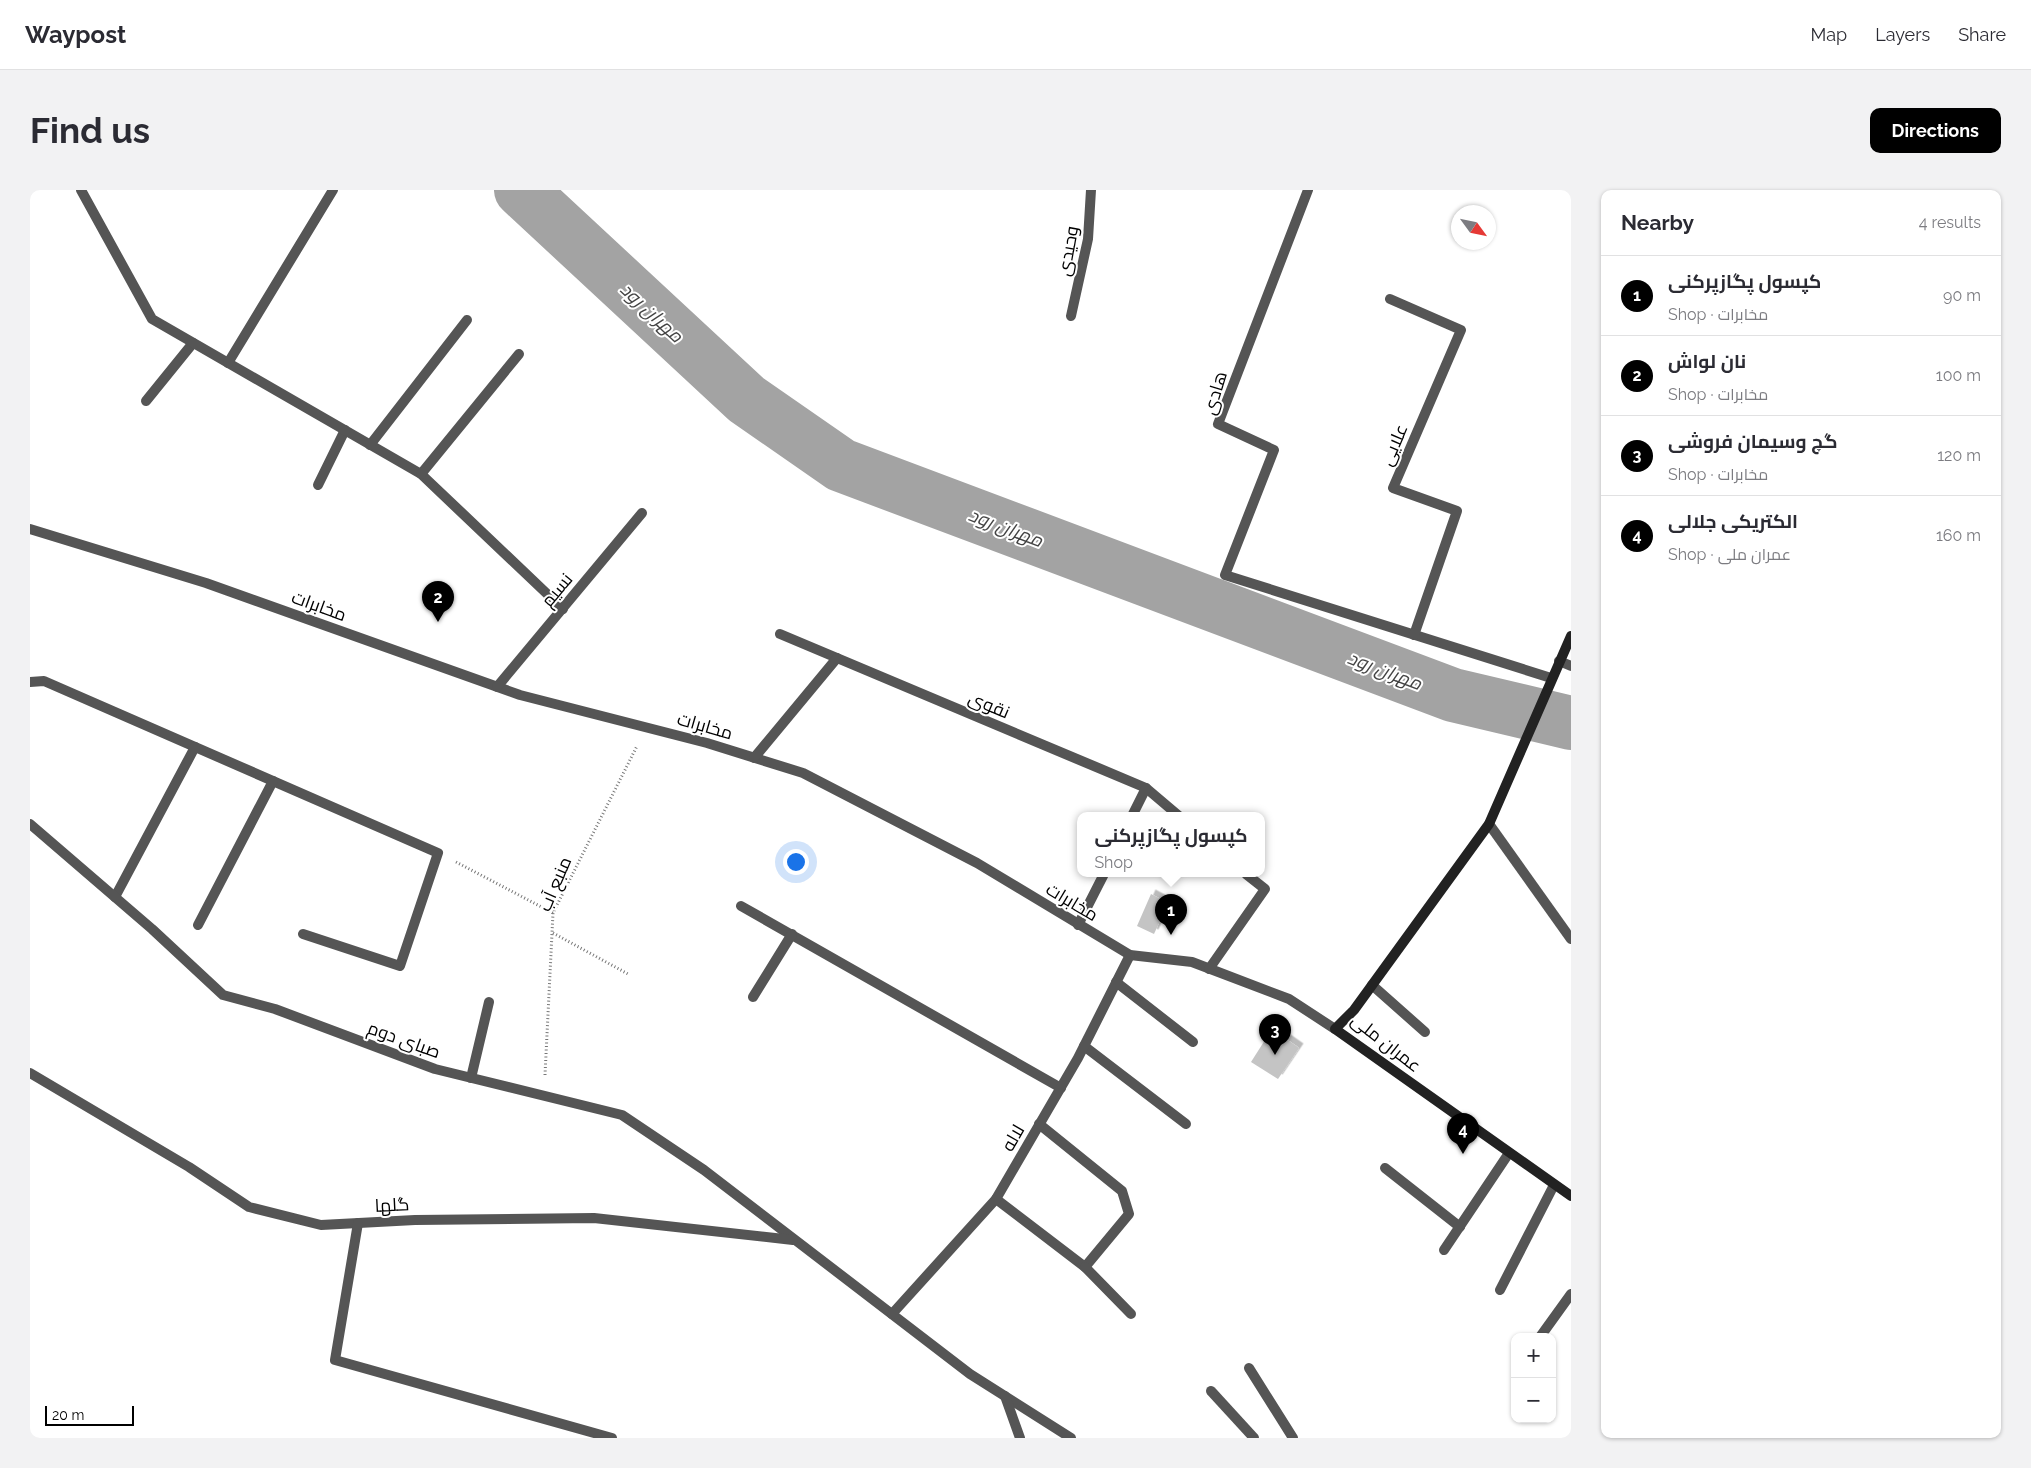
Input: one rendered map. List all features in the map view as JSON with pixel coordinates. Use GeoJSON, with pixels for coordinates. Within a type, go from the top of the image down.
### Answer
{"type":"FeatureCollection","features":[{"type":"Feature","properties":{"kind":"main road","name":"عمران ملی"},"geometry":{"type":"LineString","coordinates":[[1571,636],[1488,824],[1354,1010],[1335,1029],[1571,1196]]}},
{"type":"Feature","properties":{"kind":"street"},"geometry":{"type":"LineString","coordinates":[[81,190],[152,319],[421,474],[563,608]]}},
{"type":"Feature","properties":{"kind":"street"},"geometry":{"type":"LineString","coordinates":[[228,363],[333,190]]}},
{"type":"Feature","properties":{"kind":"street","name":"وحیدی"},"geometry":{"type":"LineString","coordinates":[[1071,316],[1088,239],[1091,190]]}},
{"type":"Feature","properties":{"kind":"street","name":"هادی"},"geometry":{"type":"LineString","coordinates":[[1308,190],[1218,424],[1274,450],[1225,575],[1414,635]]}},
{"type":"Feature","properties":{"kind":"street","name":"علایی"},"geometry":{"type":"LineString","coordinates":[[1390,298],[1461,330],[1394,488],[1457,511],[1414,635]]}},
{"type":"Feature","properties":{"kind":"street"},"geometry":{"type":"LineString","coordinates":[[370,445],[466,320]]}},
{"type":"Feature","properties":{"kind":"street"},"geometry":{"type":"LineString","coordinates":[[146,401],[193,343]]}},
{"type":"Feature","properties":{"kind":"street"},"geometry":{"type":"LineString","coordinates":[[421,474],[519,354]]}},
{"type":"Feature","properties":{"kind":"street"},"geometry":{"type":"LineString","coordinates":[[318,485],[345,430]]}},
{"type":"Feature","properties":{"kind":"street","name":"نسیم"},"geometry":{"type":"LineString","coordinates":[[497,687],[642,513]]}},
{"type":"Feature","properties":{"kind":"street","name":"مخابرات"},"geometry":{"type":"LineString","coordinates":[[30,529],[206,583],[497,687],[646,727],[803,773],[976,863],[1130,955],[1192,962],[1290,998],[1335,1029]]}},
{"type":"Feature","properties":{"kind":"street","name":"نقوی"},"geometry":{"type":"LineString","coordinates":[[780,634],[1146,788],[1174,812]]}},
{"type":"Feature","properties":{"kind":"street"},"geometry":{"type":"LineString","coordinates":[[1414,635],[1551,678]]}},
{"type":"Feature","properties":{"kind":"street"},"geometry":{"type":"LineString","coordinates":[[754,758],[838,658]]}},
{"type":"Feature","properties":{"kind":"street"},"geometry":{"type":"LineString","coordinates":[[1559,661],[1571,666]]}},
{"type":"Feature","properties":{"kind":"street"},"geometry":{"type":"LineString","coordinates":[[30,682],[44,681],[438,853],[400,966],[303,934]]}},
{"type":"Feature","properties":{"kind":"street"},"geometry":{"type":"LineString","coordinates":[[115,897],[195,747]]}},
{"type":"Feature","properties":{"kind":"street"},"geometry":{"type":"LineString","coordinates":[[198,925],[273,781]]}},
{"type":"Feature","properties":{"kind":"street"},"geometry":{"type":"LineString","coordinates":[[1134,812],[1146,788]]}},
{"type":"Feature","properties":{"kind":"street","name":"صبای دوم"},"geometry":{"type":"LineString","coordinates":[[30,824],[115,897],[223,995],[274,1009],[435,1069],[622,1115],[704,1170],[970,1374],[1071,1438]]}},
{"type":"Feature","properties":{"kind":"street"},"geometry":{"type":"LineString","coordinates":[[1488,824],[1571,939]]}},
{"type":"Feature","properties":{"kind":"street"},"geometry":{"type":"LineString","coordinates":[[1078,924],[1102,877]]}},
{"type":"Feature","properties":{"kind":"street"},"geometry":{"type":"LineString","coordinates":[[1209,969],[1265,889],[1250,877]]}},
{"type":"Feature","properties":{"kind":"street"},"geometry":{"type":"LineString","coordinates":[[741,906],[1061,1088]]}},
{"type":"Feature","properties":{"kind":"street"},"geometry":{"type":"LineString","coordinates":[[753,998],[792,934]]}},
{"type":"Feature","properties":{"kind":"street","name":"لاله"},"geometry":{"type":"LineString","coordinates":[[892,1314],[996,1199],[1061,1088],[1130,955]]}},
{"type":"Feature","properties":{"kind":"street"},"geometry":{"type":"LineString","coordinates":[[1116,982],[1193,1042]]}},
{"type":"Feature","properties":{"kind":"street"},"geometry":{"type":"LineString","coordinates":[[1372,985],[1425,1032]]}},
{"type":"Feature","properties":{"kind":"street"},"geometry":{"type":"LineString","coordinates":[[471,1078],[489,1002]]}},
{"type":"Feature","properties":{"kind":"street"},"geometry":{"type":"LineString","coordinates":[[1084,1046],[1186,1124]]}},
{"type":"Feature","properties":{"kind":"street","name":"گلها"},"geometry":{"type":"LineString","coordinates":[[30,1073],[189,1167],[249,1207],[320,1225],[415,1220],[594,1218],[794,1240]]}},
{"type":"Feature","properties":{"kind":"street"},"geometry":{"type":"LineString","coordinates":[[1040,1124],[1122,1191],[1129,1214],[1085,1267]]}},
{"type":"Feature","properties":{"kind":"street"},"geometry":{"type":"LineString","coordinates":[[1444,1250],[1509,1153]]}},
{"type":"Feature","properties":{"kind":"street"},"geometry":{"type":"LineString","coordinates":[[1386,1168],[1460,1227]]}},
{"type":"Feature","properties":{"kind":"street"},"geometry":{"type":"LineString","coordinates":[[1500,1290],[1554,1185]]}},
{"type":"Feature","properties":{"kind":"street"},"geometry":{"type":"LineString","coordinates":[[996,1199],[1085,1267],[1131,1314]]}},
{"type":"Feature","properties":{"kind":"street"},"geometry":{"type":"LineString","coordinates":[[358,1223],[335,1360],[612,1438]]}},
{"type":"Feature","properties":{"kind":"street"},"geometry":{"type":"LineString","coordinates":[[1543,1333],[1571,1294]]}},
{"type":"Feature","properties":{"kind":"street"},"geometry":{"type":"LineString","coordinates":[[1249,1368],[1294,1438]]}},
{"type":"Feature","properties":{"kind":"street"},"geometry":{"type":"LineString","coordinates":[[1211,1391],[1254,1438]]}},
{"type":"Feature","properties":{"kind":"street"},"geometry":{"type":"LineString","coordinates":[[1005,1396],[1020,1438]]}},
{"type":"Feature","properties":{"kind":"path","name":"منبع آب"},"geometry":{"type":"LineString","coordinates":[[544,1096],[554,913],[646,727]]}},
{"type":"Feature","properties":{"kind":"path"},"geometry":{"type":"LineString","coordinates":[[438,853],[554,913]]}},
{"type":"Feature","properties":{"kind":"path"},"geometry":{"type":"LineString","coordinates":[[553,932],[628,974]]}},
{"type":"Feature","properties":{"kind":"building"},"geometry":{"type":"Polygon","coordinates":[[[1151,894],[1168,903],[1154,934],[1137,926],[1151,894]]]}},
{"type":"Feature","properties":{"kind":"building"},"geometry":{"type":"Polygon","coordinates":[[[1272,1029],[1299,1048],[1278,1079],[1251,1062],[1272,1029]]]}},
{"type":"Feature","properties":{"kind":"waterway","name":"مهران رود"},"geometry":{"type":"LineString","coordinates":[[521,190],[746,399],[841,465],[1453,695],[1571,723]]}},
{"type":"Feature","properties":{"kind":"place","name":"نان لواش"},"geometry":{"type":"Point","coordinates":[438,622]}},
{"type":"Feature","properties":{"kind":"place","name":"کپسول پگازپرکنی"},"geometry":{"type":"Point","coordinates":[1171,935]}},
{"type":"Feature","properties":{"kind":"place","name":"گچ وسیمان فروشی"},"geometry":{"type":"Point","coordinates":[1275,1055]}},
{"type":"Feature","properties":{"kind":"place","name":"الکتریکی جلالی"},"geometry":{"type":"Point","coordinates":[1463,1154]}}]}
